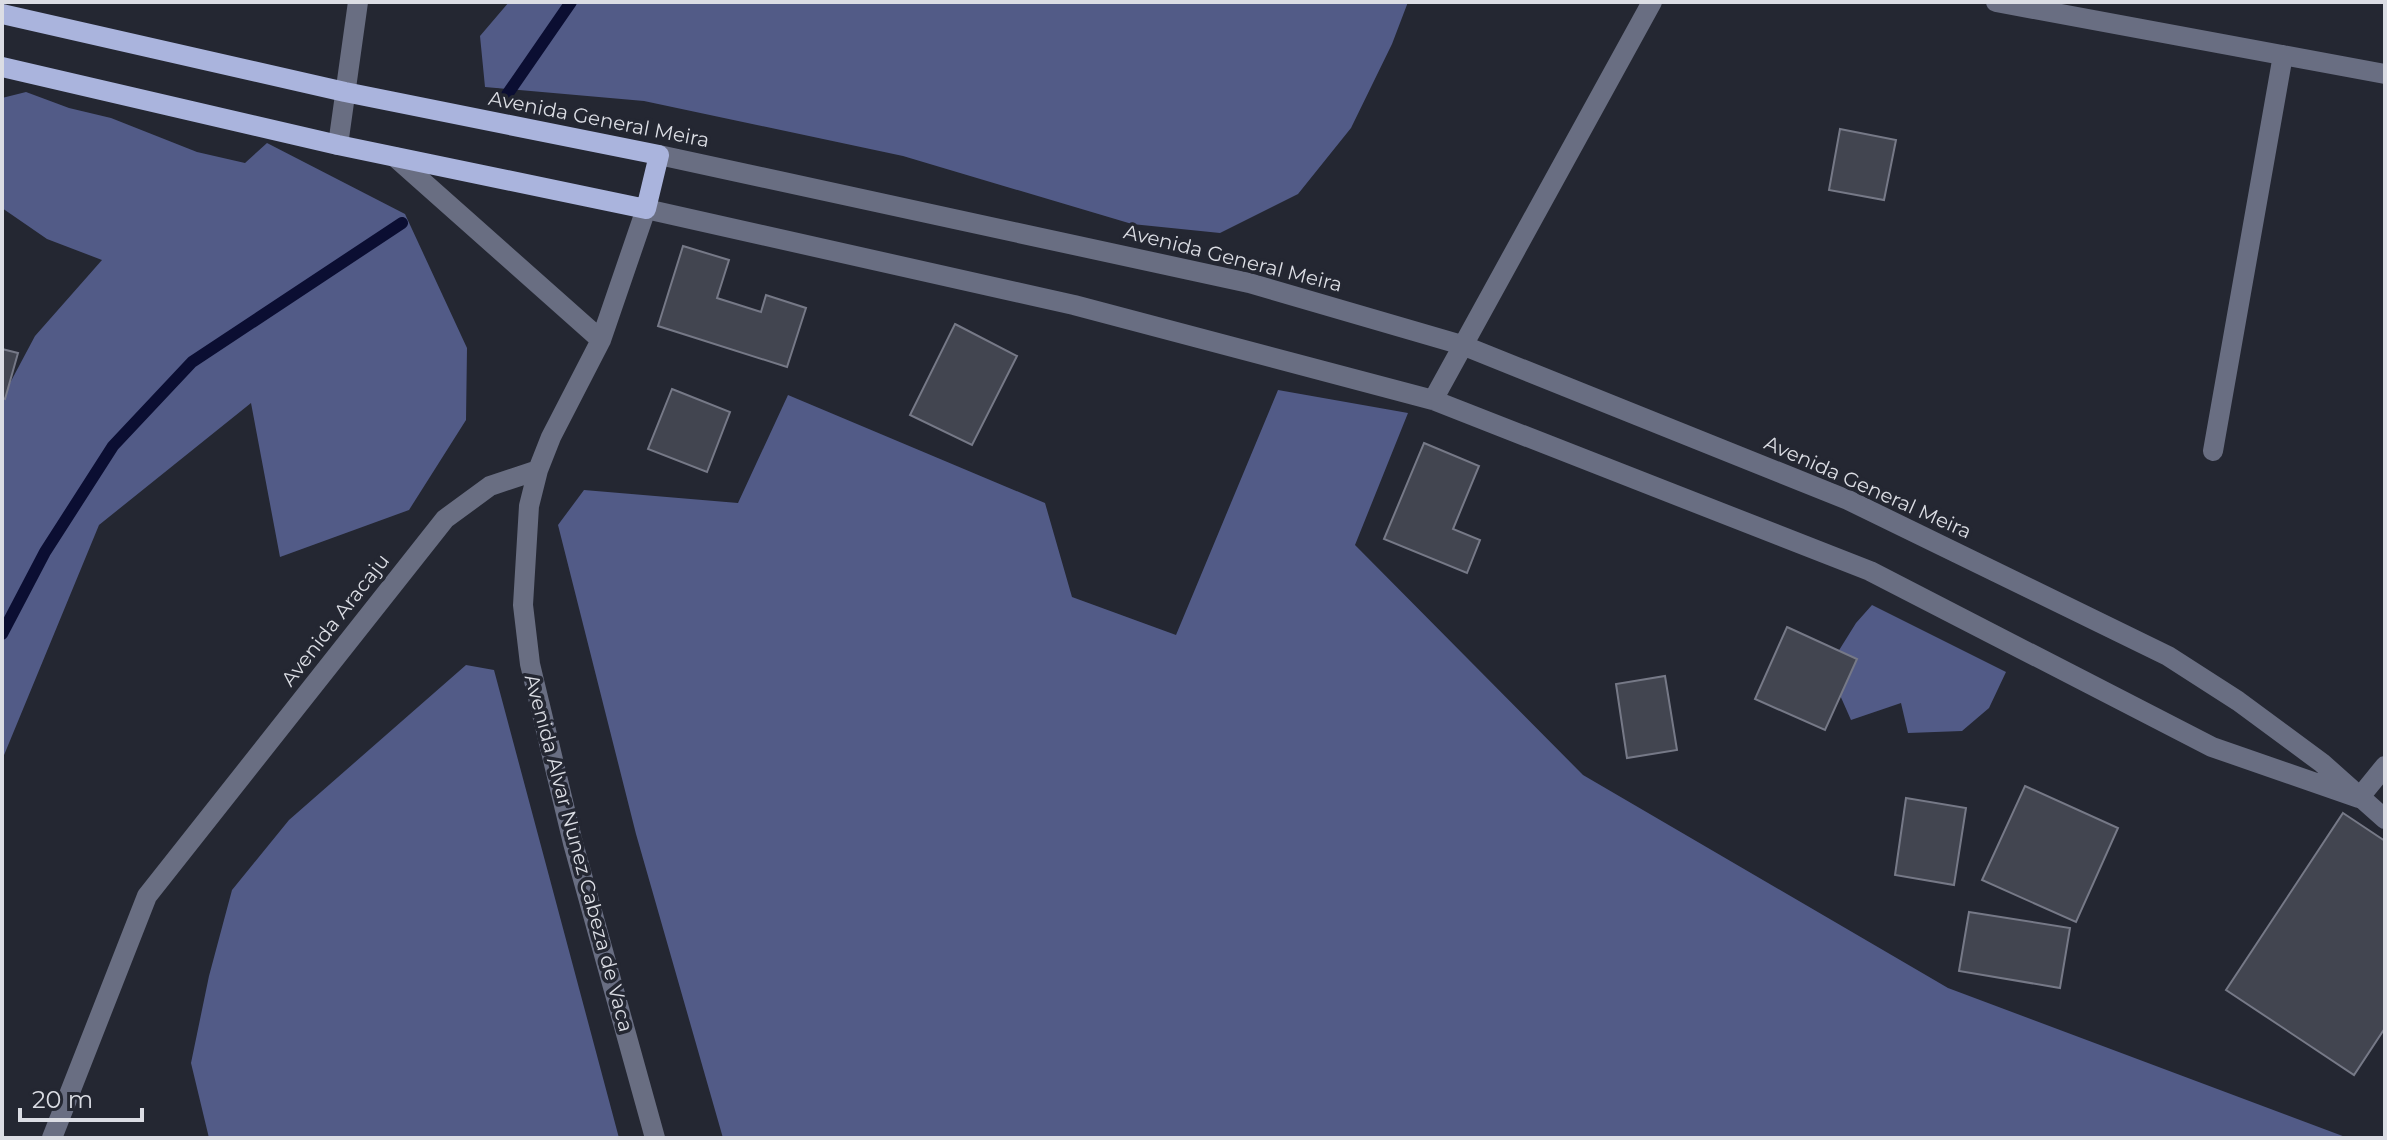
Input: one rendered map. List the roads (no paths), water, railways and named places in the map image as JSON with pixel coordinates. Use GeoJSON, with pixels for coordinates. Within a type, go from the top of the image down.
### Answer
{"type":"FeatureCollection","features":[{"type":"Feature","properties":{"kind":"main road","name":"Avenida General Meira"},"geometry":{"type":"LineString","coordinates":[[2,14],[345,92],[659,155]]}},
{"type":"Feature","properties":{"kind":"main road","name":"Avenida General Meira"},"geometry":{"type":"LineString","coordinates":[[2,67],[338,145],[646,209]]}},
{"type":"Feature","properties":{"kind":"main road"},"geometry":{"type":"LineString","coordinates":[[646,209],[659,155]]}},
{"type":"Feature","properties":{"kind":"street"},"geometry":{"type":"LineString","coordinates":[[338,145],[358,2]]}},
{"type":"Feature","properties":{"kind":"street"},"geometry":{"type":"LineString","coordinates":[[1433,400],[1652,2]]}},
{"type":"Feature","properties":{"kind":"street"},"geometry":{"type":"LineString","coordinates":[[1996,2],[2385,74]]}},
{"type":"Feature","properties":{"kind":"street"},"geometry":{"type":"LineString","coordinates":[[2213,451],[2283,55]]}},
{"type":"Feature","properties":{"kind":"street","name":"Avenida General Meira"},"geometry":{"type":"LineString","coordinates":[[659,155],[1249,283],[1462,345],[1848,500],[2168,656],[2238,701],[2322,763],[2385,819]]}},
{"type":"Feature","properties":{"kind":"street"},"geometry":{"type":"LineString","coordinates":[[395,157],[601,340]]}},
{"type":"Feature","properties":{"kind":"street"},"geometry":{"type":"LineString","coordinates":[[538,470],[551,437],[601,340],[646,209]]}},
{"type":"Feature","properties":{"kind":"street","name":"Avenida General Meira"},"geometry":{"type":"LineString","coordinates":[[646,209],[1074,305],[1433,400],[1870,571],[2212,747],[2359,798]]}},
{"type":"Feature","properties":{"kind":"street","name":"Avenida Aracaju"},"geometry":{"type":"LineString","coordinates":[[52,1138],[147,896],[445,519],[490,486],[538,470]]}},
{"type":"Feature","properties":{"kind":"street","name":"Avenida Alvar Nunez Cabeza de Vaca"},"geometry":{"type":"LineString","coordinates":[[538,470],[529,506],[523,605],[530,664],[573,843],[655,1138]]}},
{"type":"Feature","properties":{"kind":"street"},"geometry":{"type":"LineString","coordinates":[[2359,798],[2385,766]]}},
{"type":"Feature","properties":{"kind":"waterway"},"geometry":{"type":"LineString","coordinates":[[502,102],[571,2]]}},
{"type":"Feature","properties":{"kind":"waterway"},"geometry":{"type":"LineString","coordinates":[[2,634],[45,552],[113,446],[192,362],[402,223]]}}]}
